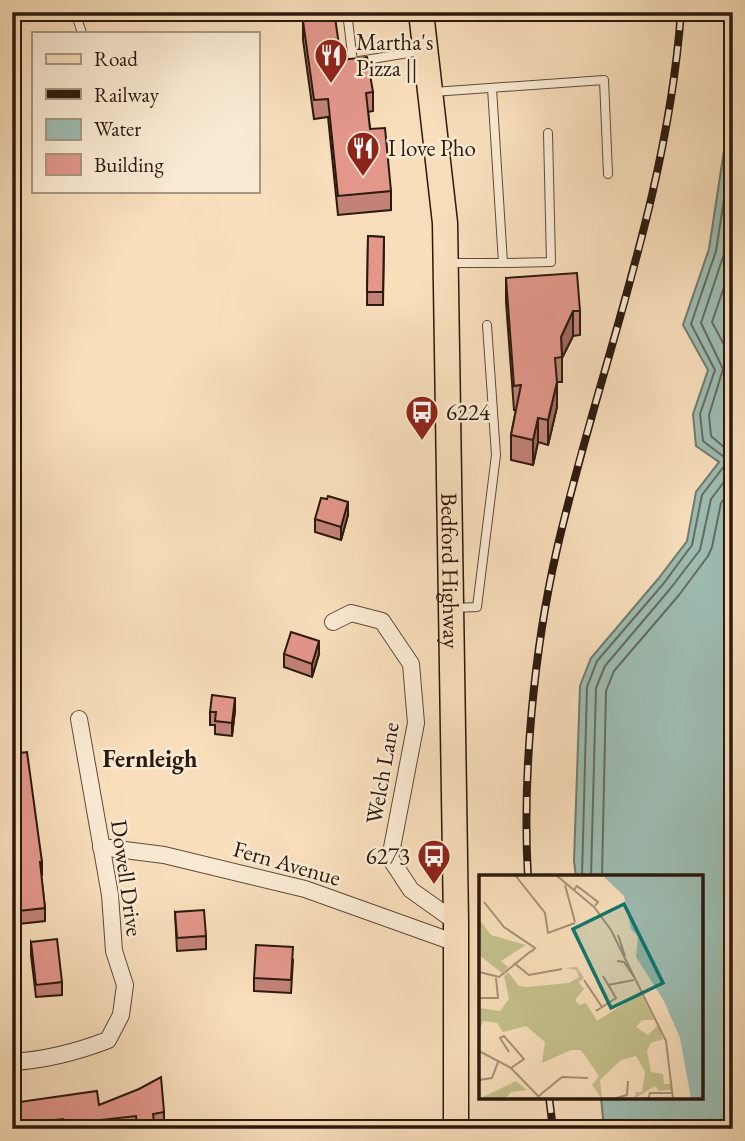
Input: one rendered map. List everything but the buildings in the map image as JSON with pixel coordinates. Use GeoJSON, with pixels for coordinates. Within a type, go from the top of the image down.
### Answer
{"type":"FeatureCollection","features":[{"type":"Feature","properties":{"kind":"main road","name":"Bedford Highway"},"geometry":{"type":"LineString","coordinates":[[421,12],[444,223],[456,932],[456,1129]]}},
{"type":"Feature","properties":{"kind":"street","name":"Welch Lane"},"geometry":{"type":"LineString","coordinates":[[333,622],[351,613],[382,621],[411,664],[416,723],[390,858],[411,890],[456,932]]}},
{"type":"Feature","properties":{"kind":"street","name":"Dowell Drive"},"geometry":{"type":"LineString","coordinates":[[12,1062],[42,1060],[108,1040],[121,1015],[125,985],[114,951],[110,895],[79,719]]}},
{"type":"Feature","properties":{"kind":"street","name":"Fern Avenue"},"geometry":{"type":"LineString","coordinates":[[101,847],[164,855],[304,889],[456,932]]}},
{"type":"Feature","properties":{"kind":"lane"},"geometry":{"type":"LineString","coordinates":[[75,12],[82,32]]}},
{"type":"Feature","properties":{"kind":"lane"},"geometry":{"type":"LineString","coordinates":[[347,12],[353,62],[426,51]]}},
{"type":"Feature","properties":{"kind":"lane"},"geometry":{"type":"LineString","coordinates":[[430,92],[604,80],[608,174]]}},
{"type":"Feature","properties":{"kind":"lane"},"geometry":{"type":"LineString","coordinates":[[492,88],[503,263]]}},
{"type":"Feature","properties":{"kind":"lane"},"geometry":{"type":"LineString","coordinates":[[445,263],[551,262],[548,133]]}},
{"type":"Feature","properties":{"kind":"lane"},"geometry":{"type":"LineString","coordinates":[[451,608],[477,607],[496,455],[486,325]]}},
{"type":"Feature","properties":{"kind":"water"},"geometry":{"type":"Polygon","coordinates":[[[733,107],[733,1129],[604,1129],[601,1099],[703,1099],[703,875],[576,875],[574,861],[580,686],[591,658],[687,541],[696,492],[719,462],[696,446],[693,414],[708,370],[683,325],[709,249],[733,107]]]}},
{"type":"Feature","properties":{"kind":"railway"},"geometry":{"type":"LineString","coordinates":[[528,875],[528,755],[536,670],[549,588],[574,481],[647,217],[662,150],[681,12]]}},
{"type":"Feature","properties":{"kind":"railway"},"geometry":{"type":"LineString","coordinates":[[549,1099],[553,1129]]}},
{"type":"Feature","properties":{"kind":"place","name":"Martha's Pizza ||"},"geometry":{"type":"Point","coordinates":[331,85]}},
{"type":"Feature","properties":{"kind":"place","name":"I love Pho"},"geometry":{"type":"Point","coordinates":[363,178]}},
{"type":"Feature","properties":{"kind":"place","name":"6224"},"geometry":{"type":"Point","coordinates":[422,442]}},
{"type":"Feature","properties":{"kind":"place","name":"6273"},"geometry":{"type":"Point","coordinates":[434,886]}},
{"type":"Feature","properties":{"kind":"district","name":"Fernleigh"},"geometry":{"type":"Point","coordinates":[150,758]}}]}
